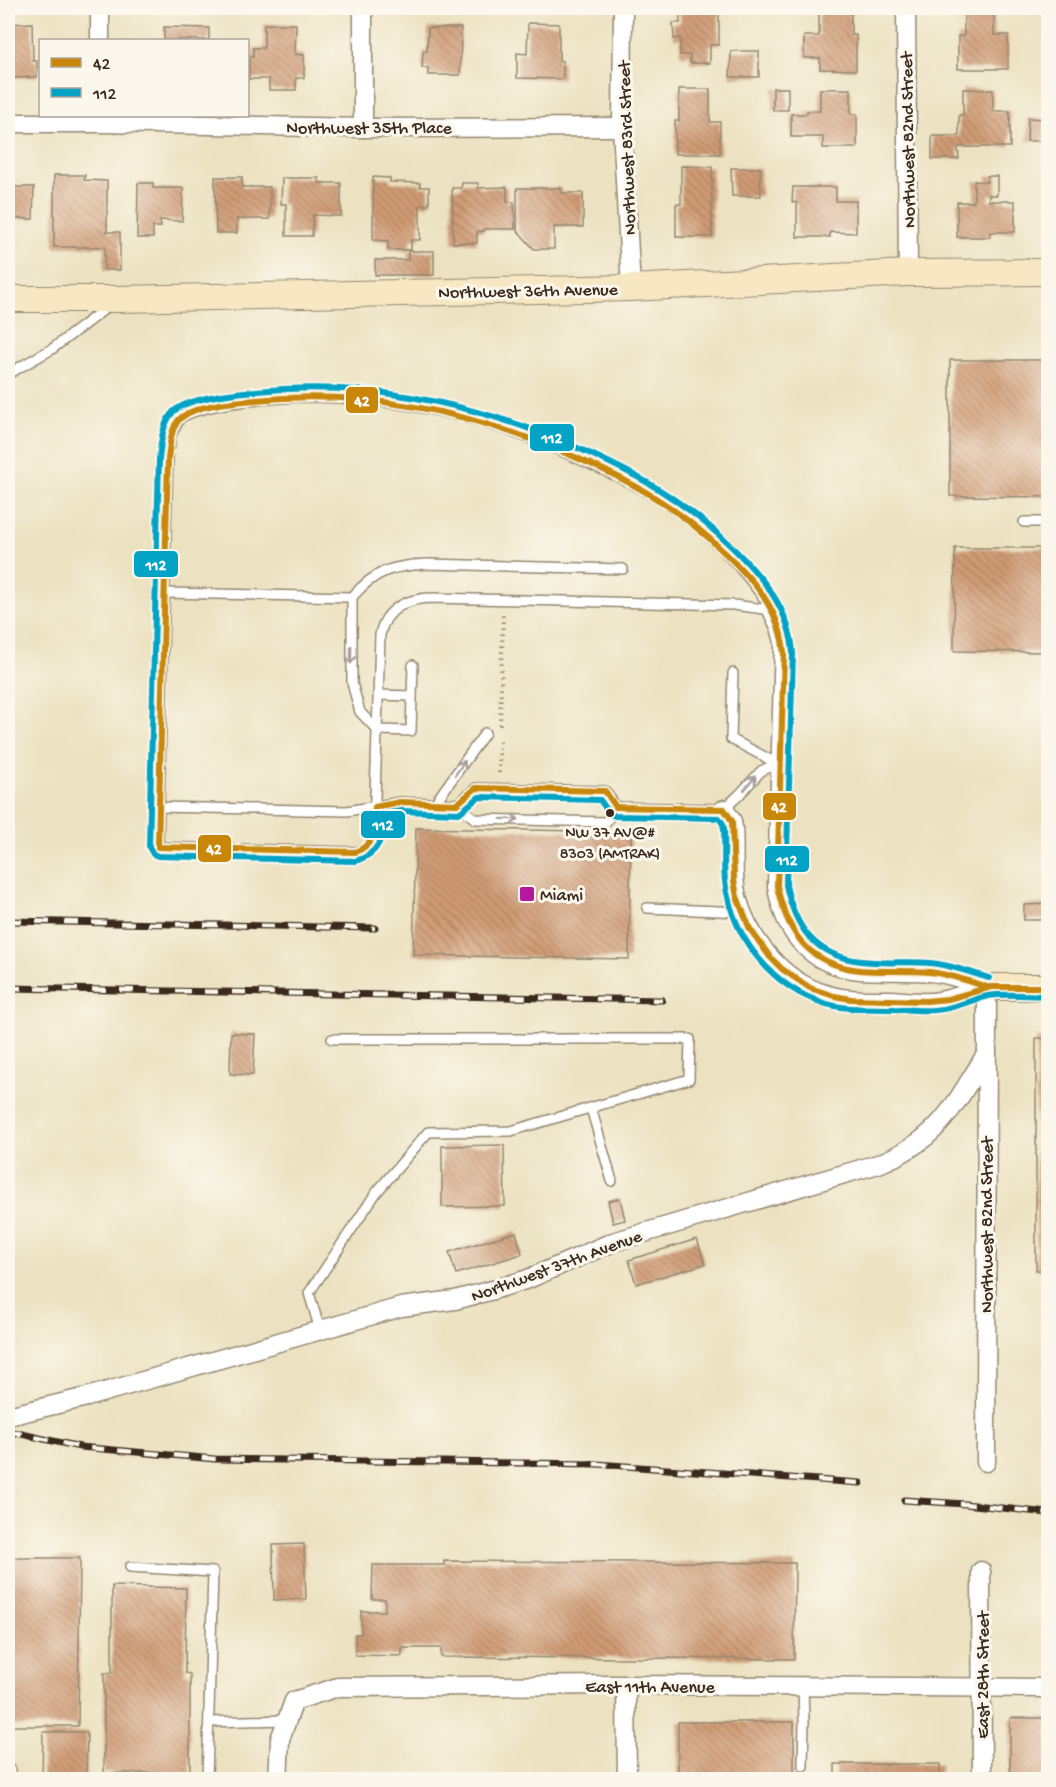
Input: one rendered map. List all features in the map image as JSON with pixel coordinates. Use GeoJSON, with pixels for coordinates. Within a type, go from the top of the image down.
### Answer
{"type":"FeatureCollection","features":[{"type":"Feature","properties":{"kind":"street"},"geometry":{"type":"LineString","coordinates":[[100,8],[100,39]]}},
{"type":"Feature","properties":{"kind":"street"},"geometry":{"type":"LineString","coordinates":[[363,8],[363,128]]}},
{"type":"Feature","properties":{"kind":"street","name":"Northwest 83rd Street"},"geometry":{"type":"LineString","coordinates":[[623,8],[622,127],[631,288]]}},
{"type":"Feature","properties":{"kind":"street","name":"Northwest 82nd Street"},"geometry":{"type":"LineString","coordinates":[[906,8],[908,273]]}},
{"type":"Feature","properties":{"kind":"street","name":"Northwest 35th Place"},"geometry":{"type":"LineString","coordinates":[[8,123],[100,119],[363,128],[622,127]]}},
{"type":"Feature","properties":{"kind":"street","name":"Northwest 36th Avenue"},"geometry":{"type":"LineString","coordinates":[[8,299],[118,299],[631,288],[908,273],[1048,273]]}},
{"type":"Feature","properties":{"kind":"street"},"geometry":{"type":"LineString","coordinates":[[772,610],[784,642],[777,886],[785,918],[806,947],[824,960],[847,968],[868,971],[939,973],[987,987]]}},
{"type":"Feature","properties":{"kind":"street"},"geometry":{"type":"LineString","coordinates":[[724,809],[732,821],[736,895],[742,912],[756,940],[781,968],[802,984],[825,994],[859,1000],[938,1001],[987,987],[1048,987]]}},
{"type":"Feature","properties":{"kind":"street","name":"Northwest 82nd Street"},"geometry":{"type":"LineString","coordinates":[[986,1462],[987,987]]}},
{"type":"Feature","properties":{"kind":"street","name":"Northwest 37th Avenue"},"geometry":{"type":"LineString","coordinates":[[8,1416],[87,1397],[401,1307],[455,1300],[493,1290],[528,1279],[613,1242],[861,1170],[917,1145],[939,1125],[987,1053]]}},
{"type":"Feature","properties":{"kind":"street","name":"East 28th Street"},"geometry":{"type":"LineString","coordinates":[[981,1571],[982,1779]]}},
{"type":"Feature","properties":{"kind":"street"},"geometry":{"type":"LineString","coordinates":[[626,1685],[627,1779]]}},
{"type":"Feature","properties":{"kind":"street","name":"East 11th Avenue"},"geometry":{"type":"LineString","coordinates":[[278,1779],[280,1739],[294,1701],[338,1687],[626,1685],[1048,1688]]}},
{"type":"Feature","properties":{"kind":"lane"},"geometry":{"type":"LineString","coordinates":[[8,374],[52,349],[118,299]]}},
{"type":"Feature","properties":{"kind":"lane"},"geometry":{"type":"LineString","coordinates":[[345,398],[416,406],[524,435],[627,481],[659,498],[699,529],[746,573],[772,610],[733,605],[425,598],[400,604],[389,614],[382,627],[379,643],[375,807],[371,842],[361,851],[355,852],[158,847],[169,446],[171,435],[180,418],[197,410],[256,400],[345,398]]}},
{"type":"Feature","properties":{"kind":"lane"},"geometry":{"type":"LineString","coordinates":[[1024,522],[1048,522]]}},
{"type":"Feature","properties":{"kind":"lane"},"geometry":{"type":"LineString","coordinates":[[413,665],[411,731],[377,730],[360,712],[352,683],[352,597],[366,582],[385,572],[416,565],[623,569]]}},
{"type":"Feature","properties":{"kind":"lane"},"geometry":{"type":"LineString","coordinates":[[165,592],[352,597]]}},
{"type":"Feature","properties":{"kind":"lane"},"geometry":{"type":"LineString","coordinates":[[733,673],[731,740],[780,765]]}},
{"type":"Feature","properties":{"kind":"lane"},"geometry":{"type":"LineString","coordinates":[[378,695],[412,696]]}},
{"type":"Feature","properties":{"kind":"lane"},"geometry":{"type":"LineString","coordinates":[[435,803],[485,733]]}},
{"type":"Feature","properties":{"kind":"lane"},"geometry":{"type":"LineString","coordinates":[[616,807],[724,809],[761,771],[780,765]]}},
{"type":"Feature","properties":{"kind":"lane"},"geometry":{"type":"LineString","coordinates":[[457,804],[476,788],[605,791],[616,807]]}},
{"type":"Feature","properties":{"kind":"lane"},"geometry":{"type":"LineString","coordinates":[[159,807],[347,812],[400,802],[435,803],[457,804],[475,819],[606,822],[616,807]]}},
{"type":"Feature","properties":{"kind":"lane"},"geometry":{"type":"LineString","coordinates":[[647,908],[742,912]]}},
{"type":"Feature","properties":{"kind":"lane"},"geometry":{"type":"LineString","coordinates":[[320,1330],[309,1293],[376,1193],[428,1132],[511,1131],[689,1079],[690,1040],[332,1039]]}},
{"type":"Feature","properties":{"kind":"lane"},"geometry":{"type":"LineString","coordinates":[[591,1108],[612,1181]]}},
{"type":"Feature","properties":{"kind":"lane"},"geometry":{"type":"LineString","coordinates":[[130,1567],[213,1572],[207,1779]]}},
{"type":"Feature","properties":{"kind":"lane"},"geometry":{"type":"LineString","coordinates":[[802,1686],[803,1766]]}},
{"type":"Feature","properties":{"kind":"lane"},"geometry":{"type":"LineString","coordinates":[[209,1722],[287,1720]]}},
{"type":"Feature","properties":{"kind":"lane"},"geometry":{"type":"LineString","coordinates":[[8,1770],[10,1770],[10,1779]]}},
{"type":"Feature","properties":{"kind":"path"},"geometry":{"type":"LineString","coordinates":[[498,789],[503,600]]}},
{"type":"Feature","properties":{"kind":"building"},"geometry":{"type":"Polygon","coordinates":[[[422,8],[467,8],[467,10],[422,10],[422,8]]]}},
{"type":"Feature","properties":{"kind":"building"},"geometry":{"type":"Polygon","coordinates":[[[680,9],[719,9],[719,45],[710,45],[710,63],[690,63],[690,55],[680,55],[680,38],[674,39],[673,23],[680,23],[680,9]]]}},
{"type":"Feature","properties":{"kind":"building"},"geometry":{"type":"Polygon","coordinates":[[[819,11],[851,11],[851,35],[856,35],[856,70],[820,69],[820,58],[804,58],[804,36],[819,36],[819,11]]]}},
{"type":"Feature","properties":{"kind":"building"},"geometry":{"type":"Polygon","coordinates":[[[964,11],[994,11],[994,35],[1008,35],[1008,69],[958,69],[958,36],[964,36],[964,11]]]}},
{"type":"Feature","properties":{"kind":"building"},"geometry":{"type":"Polygon","coordinates":[[[32,23],[33,61],[37,61],[37,77],[12,78],[12,59],[8,59],[8,24],[32,23]]]}},
{"type":"Feature","properties":{"kind":"building"},"geometry":{"type":"Polygon","coordinates":[[[528,23],[559,24],[559,61],[563,61],[563,79],[517,78],[517,53],[527,54],[528,23]]]}},
{"type":"Feature","properties":{"kind":"building"},"geometry":{"type":"Polygon","coordinates":[[[264,24],[296,24],[295,54],[304,55],[304,78],[296,78],[296,90],[269,90],[269,79],[249,79],[249,57],[253,57],[253,48],[264,48],[264,24]]]}},
{"type":"Feature","properties":{"kind":"building"},"geometry":{"type":"Polygon","coordinates":[[[164,27],[209,28],[209,39],[164,39],[164,27]]]}},
{"type":"Feature","properties":{"kind":"building"},"geometry":{"type":"Polygon","coordinates":[[[428,28],[461,28],[460,75],[428,75],[428,68],[422,68],[423,51],[427,51],[428,28]]]}},
{"type":"Feature","properties":{"kind":"building"},"geometry":{"type":"Polygon","coordinates":[[[731,51],[759,51],[759,77],[730,77],[731,51]]]}},
{"type":"Feature","properties":{"kind":"building"},"geometry":{"type":"Polygon","coordinates":[[[773,88],[788,88],[788,110],[773,110],[773,88]]]}},
{"type":"Feature","properties":{"kind":"building"},"geometry":{"type":"Polygon","coordinates":[[[679,89],[710,89],[710,122],[720,122],[720,154],[675,154],[675,121],[679,121],[679,89]]]}},
{"type":"Feature","properties":{"kind":"building"},"geometry":{"type":"Polygon","coordinates":[[[820,89],[851,89],[851,114],[857,114],[857,148],[823,148],[823,137],[791,137],[791,114],[820,111],[820,89]]]}},
{"type":"Feature","properties":{"kind":"building"},"geometry":{"type":"Polygon","coordinates":[[[963,89],[993,90],[993,111],[1010,111],[1010,147],[958,147],[959,159],[932,159],[932,136],[959,136],[959,115],[963,115],[963,89]]]}},
{"type":"Feature","properties":{"kind":"building"},"geometry":{"type":"Polygon","coordinates":[[[1028,118],[1045,119],[1044,141],[1027,141],[1028,118]]]}},
{"type":"Feature","properties":{"kind":"building"},"geometry":{"type":"Polygon","coordinates":[[[681,166],[712,167],[712,237],[676,237],[676,204],[681,204],[681,166]]]}},
{"type":"Feature","properties":{"kind":"building"},"geometry":{"type":"Polygon","coordinates":[[[731,168],[760,168],[761,196],[732,196],[731,168]]]}},
{"type":"Feature","properties":{"kind":"building"},"geometry":{"type":"Polygon","coordinates":[[[54,175],[85,175],[84,180],[107,181],[107,232],[120,232],[120,270],[104,270],[105,247],[54,247],[54,175]]]}},
{"type":"Feature","properties":{"kind":"building"},"geometry":{"type":"Polygon","coordinates":[[[987,176],[997,176],[997,195],[989,195],[989,201],[1015,201],[1015,232],[990,232],[990,237],[957,237],[957,202],[974,202],[974,181],[987,182],[987,176]]]}},
{"type":"Feature","properties":{"kind":"building"},"geometry":{"type":"Polygon","coordinates":[[[215,177],[242,177],[242,187],[270,187],[270,219],[237,219],[237,233],[216,233],[215,177]]]}},
{"type":"Feature","properties":{"kind":"building"},"geometry":{"type":"Polygon","coordinates":[[[373,177],[390,178],[390,182],[420,183],[420,187],[429,187],[429,205],[420,205],[420,240],[411,240],[411,250],[388,250],[388,241],[373,240],[373,177]]]}},
{"type":"Feature","properties":{"kind":"building"},"geometry":{"type":"Polygon","coordinates":[[[282,178],[319,178],[319,183],[341,183],[341,216],[313,215],[312,236],[286,236],[286,204],[281,204],[282,178]]]}},
{"type":"Feature","properties":{"kind":"building"},"geometry":{"type":"Polygon","coordinates":[[[138,183],[153,183],[153,188],[183,188],[182,221],[160,220],[161,227],[153,227],[153,238],[137,238],[138,183]]]}},
{"type":"Feature","properties":{"kind":"building"},"geometry":{"type":"Polygon","coordinates":[[[462,183],[478,183],[478,188],[507,187],[507,202],[514,202],[515,229],[484,229],[484,231],[477,232],[477,243],[453,243],[452,188],[461,188],[462,183]]]}},
{"type":"Feature","properties":{"kind":"building"},"geometry":{"type":"Polygon","coordinates":[[[8,187],[34,187],[33,219],[8,218],[8,187]]]}},
{"type":"Feature","properties":{"kind":"building"},"geometry":{"type":"Polygon","coordinates":[[[793,187],[836,187],[836,201],[856,201],[856,233],[830,232],[830,237],[797,237],[797,203],[792,202],[793,187]]]}},
{"type":"Feature","properties":{"kind":"building"},"geometry":{"type":"Polygon","coordinates":[[[517,188],[561,188],[561,193],[583,193],[583,227],[554,227],[554,249],[534,249],[517,230],[517,188]]]}},
{"type":"Feature","properties":{"kind":"building"},"geometry":{"type":"Polygon","coordinates":[[[408,251],[434,251],[434,275],[375,275],[375,260],[408,260],[408,251]]]}},
{"type":"Feature","properties":{"kind":"building"},"geometry":{"type":"Polygon","coordinates":[[[950,360],[1048,360],[1048,497],[950,496],[950,360]]]}},
{"type":"Feature","properties":{"kind":"building"},"geometry":{"type":"Polygon","coordinates":[[[955,548],[1048,548],[1048,652],[954,651],[955,548]]]}},
{"type":"Feature","properties":{"kind":"building"},"geometry":{"type":"Polygon","coordinates":[[[416,828],[631,832],[629,959],[413,955],[416,828]]]}},
{"type":"Feature","properties":{"kind":"building"},"geometry":{"type":"Polygon","coordinates":[[[1048,904],[1048,920],[1024,920],[1024,905],[1048,904]]]}},
{"type":"Feature","properties":{"kind":"building"},"geometry":{"type":"Polygon","coordinates":[[[231,1033],[255,1034],[253,1075],[230,1074],[231,1033]]]}},
{"type":"Feature","properties":{"kind":"building"},"geometry":{"type":"Polygon","coordinates":[[[1036,1038],[1048,1038],[1048,1270],[1036,1270],[1036,1038]]]}},
{"type":"Feature","properties":{"kind":"building"},"geometry":{"type":"Polygon","coordinates":[[[504,1145],[505,1206],[442,1207],[442,1146],[504,1145]]]}},
{"type":"Feature","properties":{"kind":"building"},"geometry":{"type":"Polygon","coordinates":[[[620,1198],[625,1220],[613,1223],[608,1201],[620,1198]]]}},
{"type":"Feature","properties":{"kind":"building"},"geometry":{"type":"Polygon","coordinates":[[[516,1232],[522,1254],[456,1274],[449,1252],[516,1232]]]}},
{"type":"Feature","properties":{"kind":"building"},"geometry":{"type":"Polygon","coordinates":[[[697,1239],[705,1264],[636,1284],[629,1260],[697,1239]]]}},
{"type":"Feature","properties":{"kind":"building"},"geometry":{"type":"Polygon","coordinates":[[[304,1544],[306,1599],[274,1600],[273,1545],[304,1544]]]}},
{"type":"Feature","properties":{"kind":"building"},"geometry":{"type":"Polygon","coordinates":[[[8,1558],[80,1558],[78,1726],[8,1726],[8,1558]]]}},
{"type":"Feature","properties":{"kind":"building"},"geometry":{"type":"Polygon","coordinates":[[[444,1561],[795,1563],[794,1659],[441,1657],[441,1648],[402,1648],[402,1656],[355,1655],[355,1634],[361,1634],[361,1611],[385,1611],[385,1599],[372,1599],[373,1565],[444,1565],[444,1561]]]}},
{"type":"Feature","properties":{"kind":"building"},"geometry":{"type":"Polygon","coordinates":[[[112,1586],[186,1588],[185,1673],[190,1674],[190,1773],[104,1773],[104,1673],[112,1673],[112,1586]]]}},
{"type":"Feature","properties":{"kind":"building"},"geometry":{"type":"Polygon","coordinates":[[[1010,1718],[1048,1718],[1048,1780],[1010,1780],[1010,1718]]]}},
{"type":"Feature","properties":{"kind":"building"},"geometry":{"type":"Polygon","coordinates":[[[678,1722],[794,1722],[794,1780],[678,1780],[678,1722]]]}},
{"type":"Feature","properties":{"kind":"building"},"geometry":{"type":"Polygon","coordinates":[[[43,1732],[87,1732],[86,1780],[42,1780],[43,1732]]]}},
{"type":"Feature","properties":{"kind":"building"},"geometry":{"type":"Polygon","coordinates":[[[835,1764],[940,1764],[940,1780],[835,1780],[835,1764]]]}},
{"type":"Feature","properties":{"kind":"railway"},"geometry":{"type":"LineString","coordinates":[[8,921],[375,928]]}},
{"type":"Feature","properties":{"kind":"railway"},"geometry":{"type":"LineString","coordinates":[[8,988],[662,1000]]}},
{"type":"Feature","properties":{"kind":"railway"},"geometry":{"type":"LineString","coordinates":[[8,1431],[80,1447],[215,1459],[597,1464],[860,1483]]}},
{"type":"Feature","properties":{"kind":"railway"},"geometry":{"type":"LineString","coordinates":[[904,1500],[1048,1513]]}},
{"type":"Feature","properties":{"kind":"transit line","name":"112"},"geometry":{"type":"LineString","coordinates":[[989,978],[938,964],[870,962],[845,958],[819,946],[802,927],[795,914],[786,885],[793,653],[787,623],[774,596],[755,572],[715,531],[677,501],[638,477],[571,445],[495,417],[417,398],[337,389],[296,388],[256,391],[201,399],[180,407],[169,417],[163,434],[159,459],[149,847],[153,854],[158,856],[356,861],[370,854],[379,844],[384,814],[401,811],[459,813],[479,797],[600,800],[609,813],[615,816],[719,818],[724,829],[726,889],[742,934],[766,967],[798,992],[842,1007],[925,1010],[949,1008],[988,996],[1048,996]]}},
{"type":"Feature","properties":{"kind":"transit line","name":"42"},"geometry":{"type":"LineString","coordinates":[[987,987],[936,973],[869,971],[842,967],[814,954],[794,932],[781,903],[777,886],[784,653],[782,638],[772,610],[747,576],[708,537],[672,509],[614,475],[533,440],[456,416],[417,407],[377,401],[297,397],[217,404],[198,409],[178,421],[171,436],[168,459],[158,847],[355,852],[371,840],[375,807],[400,802],[457,804],[476,788],[605,791],[616,807],[724,809],[732,821],[734,880],[737,897],[750,929],[770,957],[782,969],[810,988],[851,999],[926,1001],[948,999],[991,987],[1048,987]]}},
{"type":"Feature","properties":{"kind":"place","name":"NW 37 AV@# 8303 (AMTRAK)"},"geometry":{"type":"Point","coordinates":[610,813]}},
{"type":"Feature","properties":{"kind":"place","name":"Miami"},"geometry":{"type":"Point","coordinates":[527,894]}}]}
